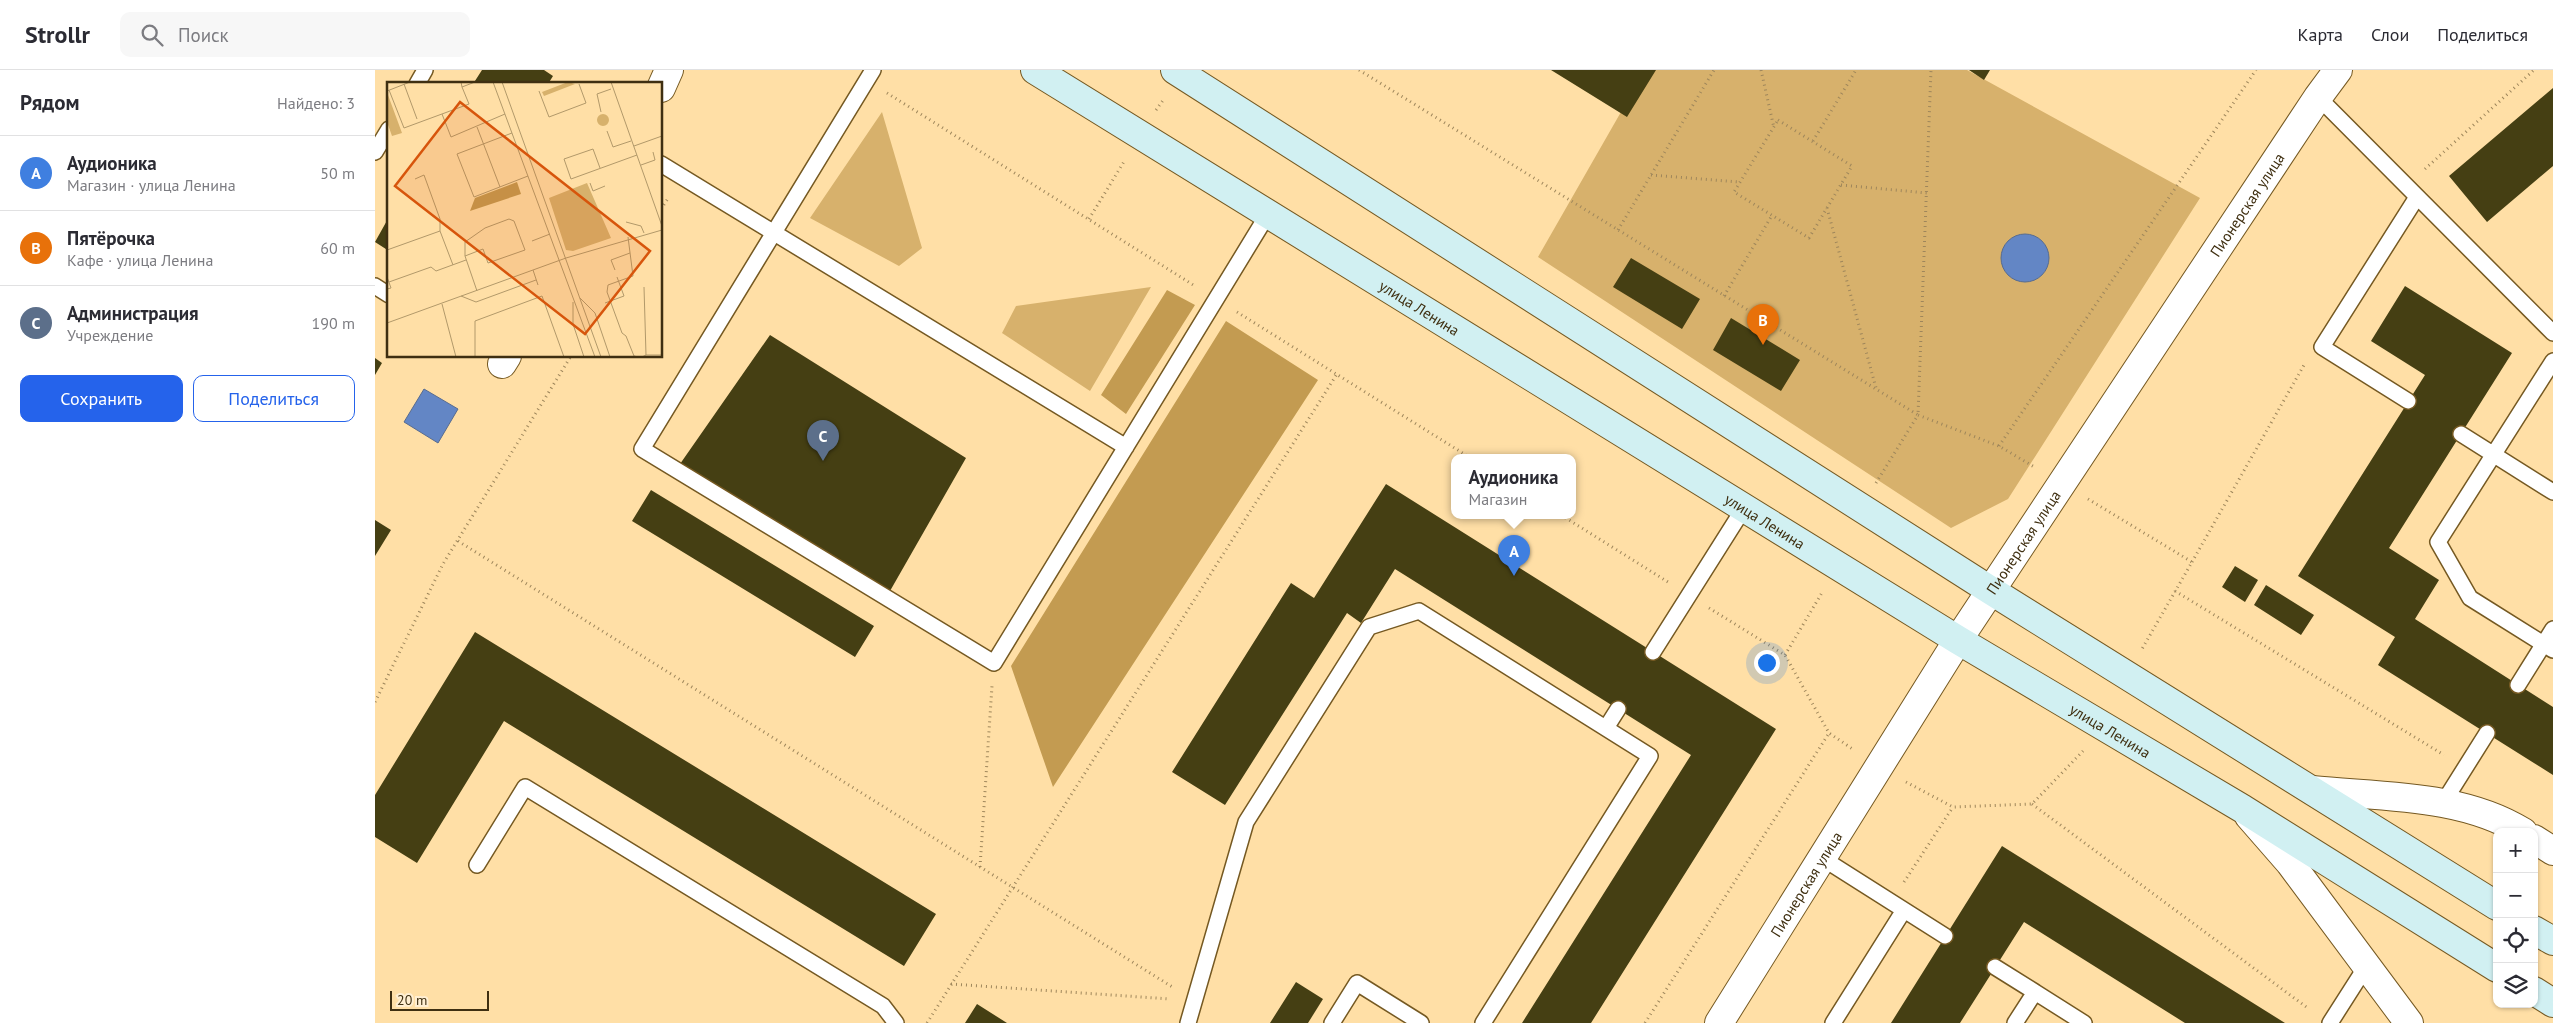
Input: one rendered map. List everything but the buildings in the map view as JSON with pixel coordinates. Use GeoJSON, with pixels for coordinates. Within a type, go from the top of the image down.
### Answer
{"type":"FeatureCollection","features":[{"type":"Feature","properties":{"kind":"main road","name":"улица Ленина"},"geometry":{"type":"LineString","coordinates":[[1035,70],[1958,640],[2243,809],[2493,965]]}},
{"type":"Feature","properties":{"kind":"main road"},"geometry":{"type":"LineString","coordinates":[[1175,70],[1990,590],[2493,903]]}},
{"type":"Feature","properties":{"kind":"main road"},"geometry":{"type":"LineString","coordinates":[[2538,932],[2553,941]]}},
{"type":"Feature","properties":{"kind":"main road"},"geometry":{"type":"LineString","coordinates":[[2538,994],[2553,1003]]}},
{"type":"Feature","properties":{"kind":"street"},"geometry":{"type":"LineString","coordinates":[[663,84],[669,70]]}},
{"type":"Feature","properties":{"kind":"street","name":"Пионерская улица"},"geometry":{"type":"LineString","coordinates":[[1719,1023],[1990,590],[2318,97],[2338,70]]}},
{"type":"Feature","properties":{"kind":"street"},"geometry":{"type":"LineString","coordinates":[[2312,790],[2443,803],[2503,819],[2517,828]]}},
{"type":"Feature","properties":{"kind":"street"},"geometry":{"type":"LineString","coordinates":[[2243,809],[2290,863],[2409,1023]]}},
{"type":"Feature","properties":{"kind":"street"},"geometry":{"type":"LineString","coordinates":[[2538,842],[2553,851]]}},
{"type":"Feature","properties":{"kind":"lane"},"geometry":{"type":"LineString","coordinates":[[418,82],[425,70]]}},
{"type":"Feature","properties":{"kind":"lane"},"geometry":{"type":"LineString","coordinates":[[870,75],[642,449],[994,663],[1268,214]]}},
{"type":"Feature","properties":{"kind":"lane"},"geometry":{"type":"LineString","coordinates":[[2318,97],[2553,332]]}},
{"type":"Feature","properties":{"kind":"lane"},"geometry":{"type":"LineString","coordinates":[[375,152],[387,133]]}},
{"type":"Feature","properties":{"kind":"lane"},"geometry":{"type":"LineString","coordinates":[[663,165],[1126,447]]}},
{"type":"Feature","properties":{"kind":"lane"},"geometry":{"type":"LineString","coordinates":[[2408,401],[2322,347],[2417,197]]}},
{"type":"Feature","properties":{"kind":"lane"},"geometry":{"type":"LineString","coordinates":[[375,286],[387,294]]}},
{"type":"Feature","properties":{"kind":"lane"},"geometry":{"type":"LineString","coordinates":[[2548,647],[2470,598],[2439,542],[2553,361]]}},
{"type":"Feature","properties":{"kind":"lane"},"geometry":{"type":"LineString","coordinates":[[2461,434],[2553,492]]}},
{"type":"Feature","properties":{"kind":"lane"},"geometry":{"type":"LineString","coordinates":[[1653,652],[1744,508]]}},
{"type":"Feature","properties":{"kind":"lane"},"geometry":{"type":"LineString","coordinates":[[1189,1023],[1246,822],[1369,627],[1419,611],[1650,756],[1483,1023]]}},
{"type":"Feature","properties":{"kind":"lane"},"geometry":{"type":"LineString","coordinates":[[2518,685],[2548,647],[2553,629]]}},
{"type":"Feature","properties":{"kind":"lane"},"geometry":{"type":"LineString","coordinates":[[1606,728],[1618,709]]}},
{"type":"Feature","properties":{"kind":"lane"},"geometry":{"type":"LineString","coordinates":[[2443,803],[2487,733]]}},
{"type":"Feature","properties":{"kind":"lane"},"geometry":{"type":"LineString","coordinates":[[477,865],[525,787],[883,1006],[897,1023]]}},
{"type":"Feature","properties":{"kind":"lane"},"geometry":{"type":"LineString","coordinates":[[1822,858],[1945,936]]}},
{"type":"Feature","properties":{"kind":"lane"},"geometry":{"type":"LineString","coordinates":[[1833,1023],[1904,910]]}},
{"type":"Feature","properties":{"kind":"lane"},"geometry":{"type":"LineString","coordinates":[[2330,1023],[2367,965]]}},
{"type":"Feature","properties":{"kind":"lane"},"geometry":{"type":"LineString","coordinates":[[1995,967],[2084,1023]]}},
{"type":"Feature","properties":{"kind":"lane"},"geometry":{"type":"LineString","coordinates":[[1332,1023],[1357,983],[1421,1023]]}},
{"type":"Feature","properties":{"kind":"lane"},"geometry":{"type":"LineString","coordinates":[[2015,1023],[2035,992]]}},
{"type":"Feature","properties":{"kind":"path"},"geometry":{"type":"LineString","coordinates":[[1359,70],[1918,415],[1931,70]]}},
{"type":"Feature","properties":{"kind":"path"},"geometry":{"type":"LineString","coordinates":[[1618,230],[1714,70]]}},
{"type":"Feature","properties":{"kind":"path"},"geometry":{"type":"LineString","coordinates":[[1761,70],[1774,129]]}},
{"type":"Feature","properties":{"kind":"path"},"geometry":{"type":"LineString","coordinates":[[1813,141],[1857,70]]}},
{"type":"Feature","properties":{"kind":"path"},"geometry":{"type":"LineString","coordinates":[[1999,446],[2255,70]]}},
{"type":"Feature","properties":{"kind":"path"},"geometry":{"type":"LineString","coordinates":[[870,75],[1216,299],[1464,454]]}},
{"type":"Feature","properties":{"kind":"path"},"geometry":{"type":"LineString","coordinates":[[1778,120],[1852,166],[1809,238],[1771,217],[1734,192],[1774,129],[1778,120]]}},
{"type":"Feature","properties":{"kind":"path"},"geometry":{"type":"LineString","coordinates":[[1651,175],[1739,182]]}},
{"type":"Feature","properties":{"kind":"path"},"geometry":{"type":"LineString","coordinates":[[1841,185],[1927,193]]}},
{"type":"Feature","properties":{"kind":"path"},"geometry":{"type":"LineString","coordinates":[[1827,208],[1876,389]]}},
{"type":"Feature","properties":{"kind":"path"},"geometry":{"type":"LineString","coordinates":[[1724,296],[1771,217]]}},
{"type":"Feature","properties":{"kind":"path"},"geometry":{"type":"LineString","coordinates":[[375,702],[443,564],[570,358]]}},
{"type":"Feature","properties":{"kind":"path"},"geometry":{"type":"LineString","coordinates":[[927,1023],[1337,374]]}},
{"type":"Feature","properties":{"kind":"path"},"geometry":{"type":"LineString","coordinates":[[457,541],[1195,1001]]}},
{"type":"Feature","properties":{"kind":"path"},"geometry":{"type":"LineString","coordinates":[[2175,591],[2465,768]]}},
{"type":"Feature","properties":{"kind":"path"},"geometry":{"type":"LineString","coordinates":[[980,867],[994,663]]}},
{"type":"Feature","properties":{"kind":"path"},"geometry":{"type":"LineString","coordinates":[[1645,1023],[1829,733]]}},
{"type":"Feature","properties":{"kind":"path"},"geometry":{"type":"LineString","coordinates":[[2033,804],[2312,1011]]}},
{"type":"Feature","properties":{"kind":"path"},"geometry":{"type":"LineString","coordinates":[[951,984],[1195,1001]]}},
{"type":"Feature","properties":{"kind":"shaded area"},"geometry":{"type":"Polygon","coordinates":[[[1645,70],[1967,70],[2200,198],[2008,499],[1951,528],[1538,257],[1645,70]]]}},
{"type":"Feature","properties":{"kind":"shaded area"},"geometry":{"type":"Polygon","coordinates":[[[882,112],[922,248],[899,266],[810,218],[882,112]]]}},
{"type":"Feature","properties":{"kind":"shaded area"},"geometry":{"type":"Polygon","coordinates":[[[1151,287],[1090,391],[1002,333],[1016,306],[1151,287]]]}},
{"type":"Feature","properties":{"kind":"shaded area"},"geometry":{"type":"Polygon","coordinates":[[[1167,290],[1195,305],[1126,414],[1101,395],[1167,290]]]}},
{"type":"Feature","properties":{"kind":"shaded area"},"geometry":{"type":"Polygon","coordinates":[[[1226,321],[1318,380],[1053,787],[1011,666],[1226,321]]]}},
{"type":"Feature","properties":{"kind":"water"},"geometry":{"type":"Polygon","coordinates":[[[2020,234],[2030,234],[2042,241],[2049,253],[2049,263],[2042,275],[2030,282],[2020,282],[2012,278],[2005,271],[2001,263],[2001,253],[2005,245],[2012,238],[2020,234]]]}},
{"type":"Feature","properties":{"kind":"water"},"geometry":{"type":"Polygon","coordinates":[[[424,389],[458,409],[438,443],[404,422],[424,389]]]}},
{"type":"Feature","properties":{"kind":"place","name":"Пятёрочка"},"geometry":{"type":"Point","coordinates":[1763,345]}},
{"type":"Feature","properties":{"kind":"place","name":"Администрация"},"geometry":{"type":"Point","coordinates":[823,461]}},
{"type":"Feature","properties":{"kind":"place","name":"Аудионика"},"geometry":{"type":"Point","coordinates":[1514,576]}}]}
